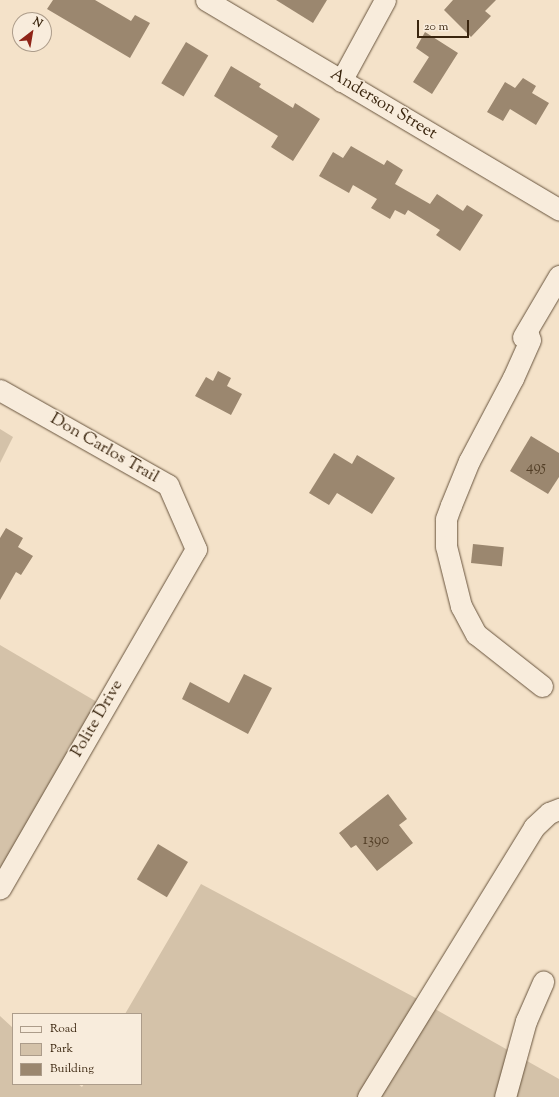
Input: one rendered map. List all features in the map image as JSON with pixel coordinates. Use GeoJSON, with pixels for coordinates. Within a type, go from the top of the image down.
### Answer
{"type":"FeatureCollection","features":[{"type":"Feature","properties":{"kind":"street","name":"Anderson Street"},"geometry":{"type":"LineString","coordinates":[[206,0],[559,210]]}},
{"type":"Feature","properties":{"kind":"street"},"geometry":{"type":"LineString","coordinates":[[342,81],[385,0]]}},
{"type":"Feature","properties":{"kind":"street"},"geometry":{"type":"LineString","coordinates":[[542,686],[476,634],[461,606],[446,546],[446,519],[469,461],[514,378],[530,340],[525,334],[559,276]]}},
{"type":"Feature","properties":{"kind":"street","name":"Don Carlos Trail"},"geometry":{"type":"LineString","coordinates":[[0,390],[168,485],[196,549]]}},
{"type":"Feature","properties":{"kind":"street","name":"Polite Drive"},"geometry":{"type":"LineString","coordinates":[[0,889],[196,549]]}},
{"type":"Feature","properties":{"kind":"street"},"geometry":{"type":"LineString","coordinates":[[368,1097],[534,827],[549,813],[559,809]]}},
{"type":"Feature","properties":{"kind":"street"},"geometry":{"type":"LineString","coordinates":[[505,1097],[526,1021],[543,982]]}},
{"type":"Feature","properties":{"kind":"green space"},"geometry":{"type":"Polygon","coordinates":[[[0,429],[13,437],[0,463],[0,429]]]}},
{"type":"Feature","properties":{"kind":"green space"},"geometry":{"type":"Polygon","coordinates":[[[0,645],[97,702],[0,871],[0,645]]]}},
{"type":"Feature","properties":{"kind":"green space"},"geometry":{"type":"Polygon","coordinates":[[[201,884],[412,996],[559,1079],[559,1097],[0,1097],[0,1016],[12,1027],[12,1085],[79,1085],[82,1087],[83,1085],[142,1085],[142,1013],[126,1013],[201,884]]]}},
{"type":"Feature","properties":{"kind":"building"},"geometry":{"type":"Polygon","coordinates":[[[53,0],[95,0],[131,21],[135,15],[150,23],[130,58],[47,9],[53,0]]]}},
{"type":"Feature","properties":{"kind":"building"},"geometry":{"type":"Polygon","coordinates":[[[276,0],[327,0],[313,23],[276,0]]]}},
{"type":"Feature","properties":{"kind":"building"},"geometry":{"type":"Polygon","coordinates":[[[453,0],[496,0],[485,11],[491,16],[471,37],[444,10],[453,0]]]}},
{"type":"Feature","properties":{"kind":"building"},"geometry":{"type":"Polygon","coordinates":[[[425,32],[458,53],[432,94],[413,82],[429,57],[416,48],[425,32]]]}},
{"type":"Feature","properties":{"kind":"building"},"geometry":{"type":"Polygon","coordinates":[[[186,42],[208,55],[184,97],[161,83],[186,42]]]}},
{"type":"Feature","properties":{"kind":"building"},"geometry":{"type":"Polygon","coordinates":[[[231,66],[261,84],[259,87],[293,108],[295,103],[320,119],[293,161],[271,147],[278,136],[214,96],[231,66]]]}},
{"type":"Feature","properties":{"kind":"building"},"geometry":{"type":"Polygon","coordinates":[[[523,78],[536,86],[532,93],[549,103],[536,125],[510,109],[503,121],[487,112],[505,82],[515,88],[523,78]]]}},
{"type":"Feature","properties":{"kind":"building"},"geometry":{"type":"Polygon","coordinates":[[[351,146],[384,165],[387,160],[403,170],[395,184],[430,204],[437,194],[463,211],[467,205],[483,215],[460,251],[436,235],[440,230],[408,210],[405,215],[395,210],[390,219],[371,208],[377,199],[353,185],[349,193],[319,176],[333,152],[343,158],[351,146]]]}},
{"type":"Feature","properties":{"kind":"building"},"geometry":{"type":"Polygon","coordinates":[[[218,371],[231,378],[227,386],[242,394],[231,415],[195,396],[206,377],[213,381],[218,371]]]}},
{"type":"Feature","properties":{"kind":"building"},"geometry":{"type":"Polygon","coordinates":[[[531,436],[559,453],[559,477],[548,494],[510,471],[531,436]]]}},
{"type":"Feature","properties":{"kind":"building"},"geometry":{"type":"Polygon","coordinates":[[[334,453],[352,464],[357,455],[395,478],[372,514],[337,493],[329,505],[309,493],[334,453]]]}},
{"type":"Feature","properties":{"kind":"building"},"geometry":{"type":"Polygon","coordinates":[[[6,528],[23,538],[18,547],[33,556],[21,575],[16,572],[0,600],[0,538],[6,528]]]}},
{"type":"Feature","properties":{"kind":"building"},"geometry":{"type":"Polygon","coordinates":[[[473,544],[504,547],[502,566],[471,563],[473,544]]]}},
{"type":"Feature","properties":{"kind":"building"},"geometry":{"type":"Polygon","coordinates":[[[244,674],[272,688],[248,734],[182,699],[190,682],[229,703],[244,674]]]}},
{"type":"Feature","properties":{"kind":"building"},"geometry":{"type":"Polygon","coordinates":[[[388,794],[407,819],[399,825],[413,843],[377,871],[356,845],[351,848],[339,833],[388,794]]]}},
{"type":"Feature","properties":{"kind":"building"},"geometry":{"type":"Polygon","coordinates":[[[158,844],[188,862],[167,897],[137,879],[158,844]]]}}]}
